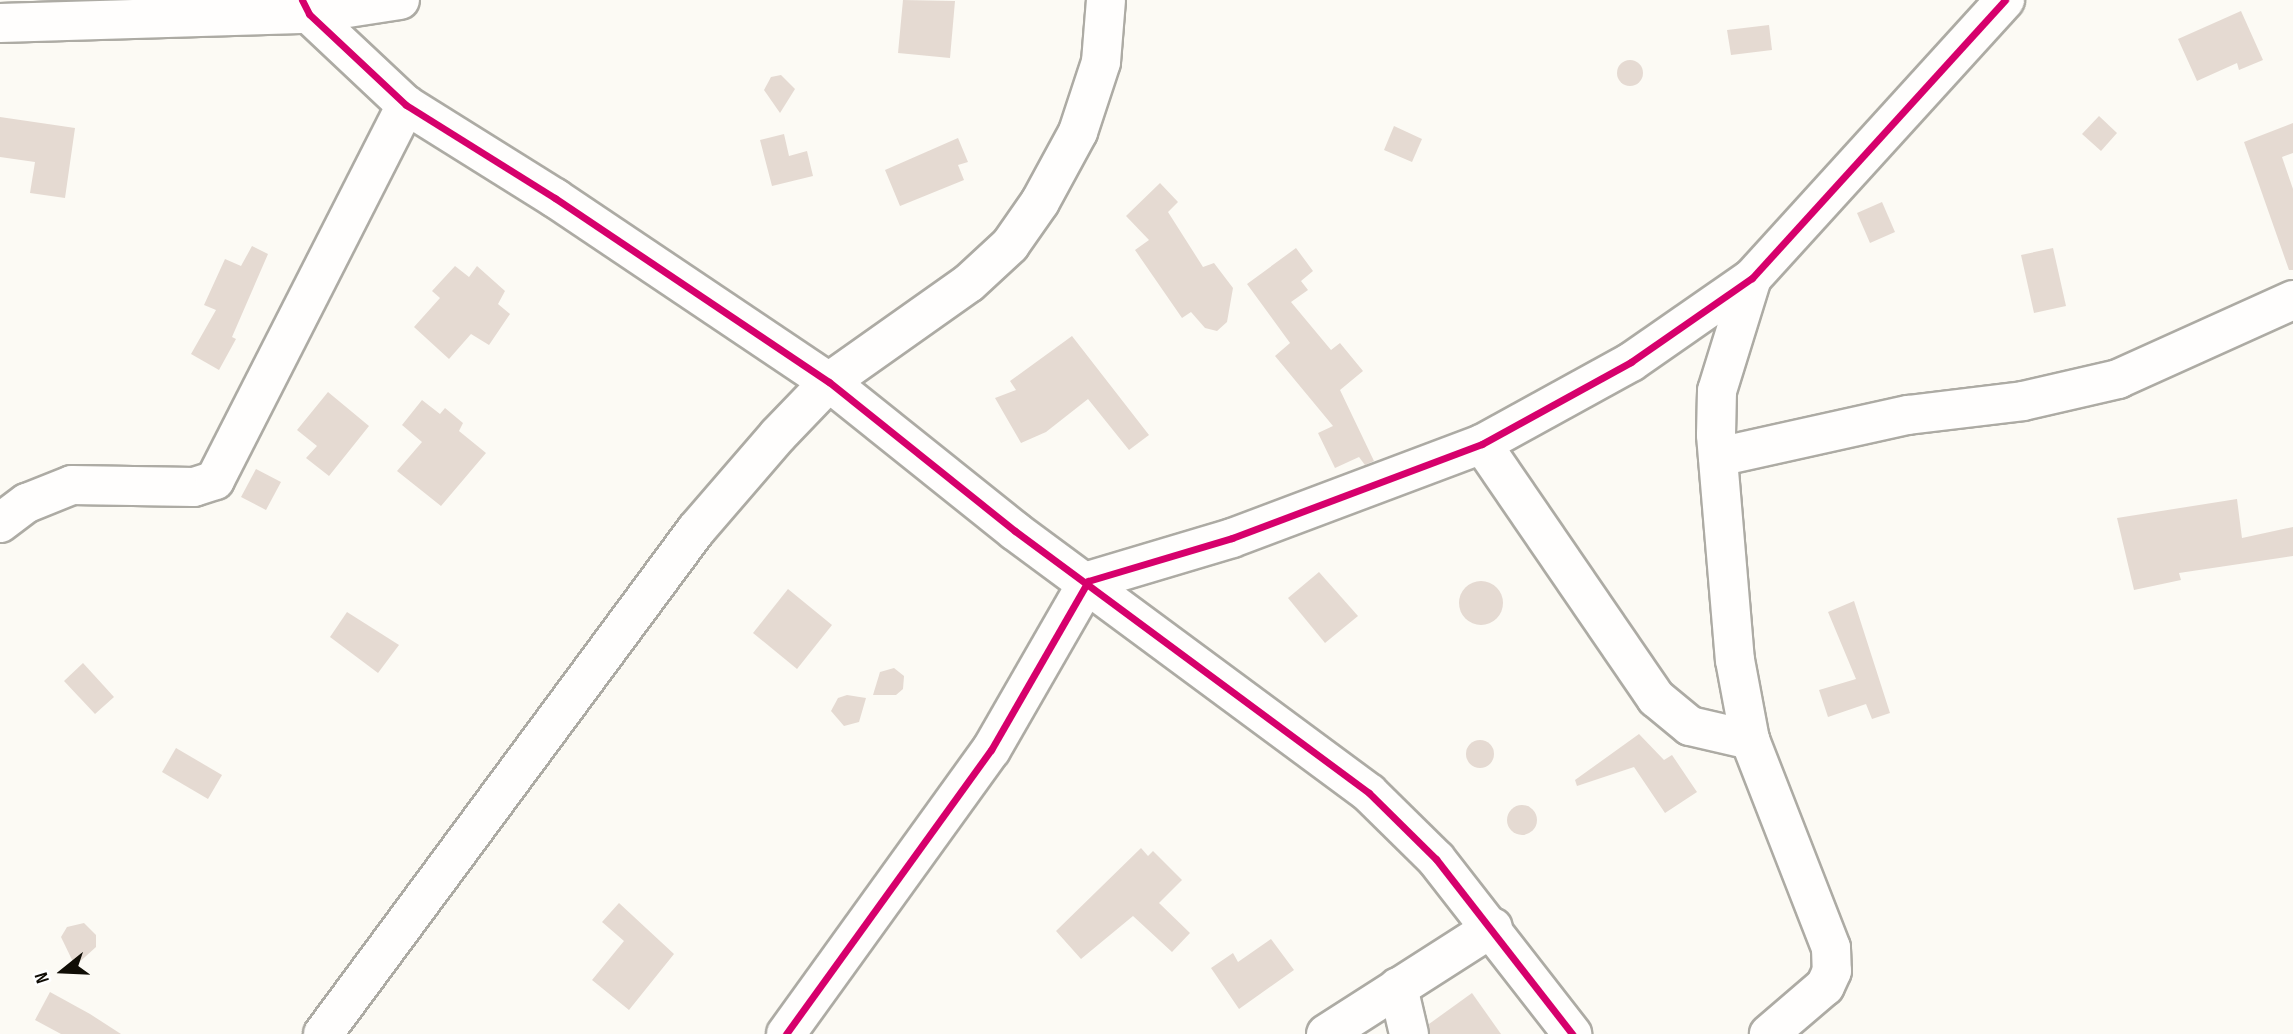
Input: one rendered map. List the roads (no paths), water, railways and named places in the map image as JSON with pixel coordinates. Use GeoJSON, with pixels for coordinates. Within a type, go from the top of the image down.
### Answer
{"type":"FeatureCollection","features":[{"type":"Feature","properties":{"kind":"street"},"geometry":{"type":"LineString","coordinates":[[0,23],[400,0]]}},
{"type":"Feature","properties":{"kind":"street"},"geometry":{"type":"LineString","coordinates":[[323,1034],[696,530],[829,382],[969,283],[1017,234],[1078,132],[1101,62],[1106,0]]}},
{"type":"Feature","properties":{"kind":"street"},"geometry":{"type":"LineString","coordinates":[[786,1034],[991,750],[1088,581],[1232,538],[1482,444],[1575,396],[1752,278],[2005,0]]}},
{"type":"Feature","properties":{"kind":"street"},"geometry":{"type":"LineString","coordinates":[[305,7],[406,105],[555,198],[829,382],[1015,531],[1088,581],[1369,793],[1436,859],[1493,927],[1572,1034]]}},
{"type":"Feature","properties":{"kind":"street"},"geometry":{"type":"LineString","coordinates":[[0,523],[27,503],[72,485],[194,487],[215,480],[406,105]]}},
{"type":"Feature","properties":{"kind":"street"},"geometry":{"type":"LineString","coordinates":[[1752,278],[1717,391],[1718,457],[1735,660],[1750,740],[1831,948],[1832,971],[1825,986],[1769,1034]]}},
{"type":"Feature","properties":{"kind":"street"},"geometry":{"type":"LineString","coordinates":[[1718,457],[1908,415],[2023,401],[2118,379],[2293,300]]}},
{"type":"Feature","properties":{"kind":"street"},"geometry":{"type":"LineString","coordinates":[[1482,444],[1656,698],[1690,726],[1750,740]]}},
{"type":"Feature","properties":{"kind":"street"},"geometry":{"type":"LineString","coordinates":[[1326,1034],[1493,927]]}},
{"type":"Feature","properties":{"kind":"street"},"geometry":{"type":"LineString","coordinates":[[1398,986],[1409,1034]]}}]}
